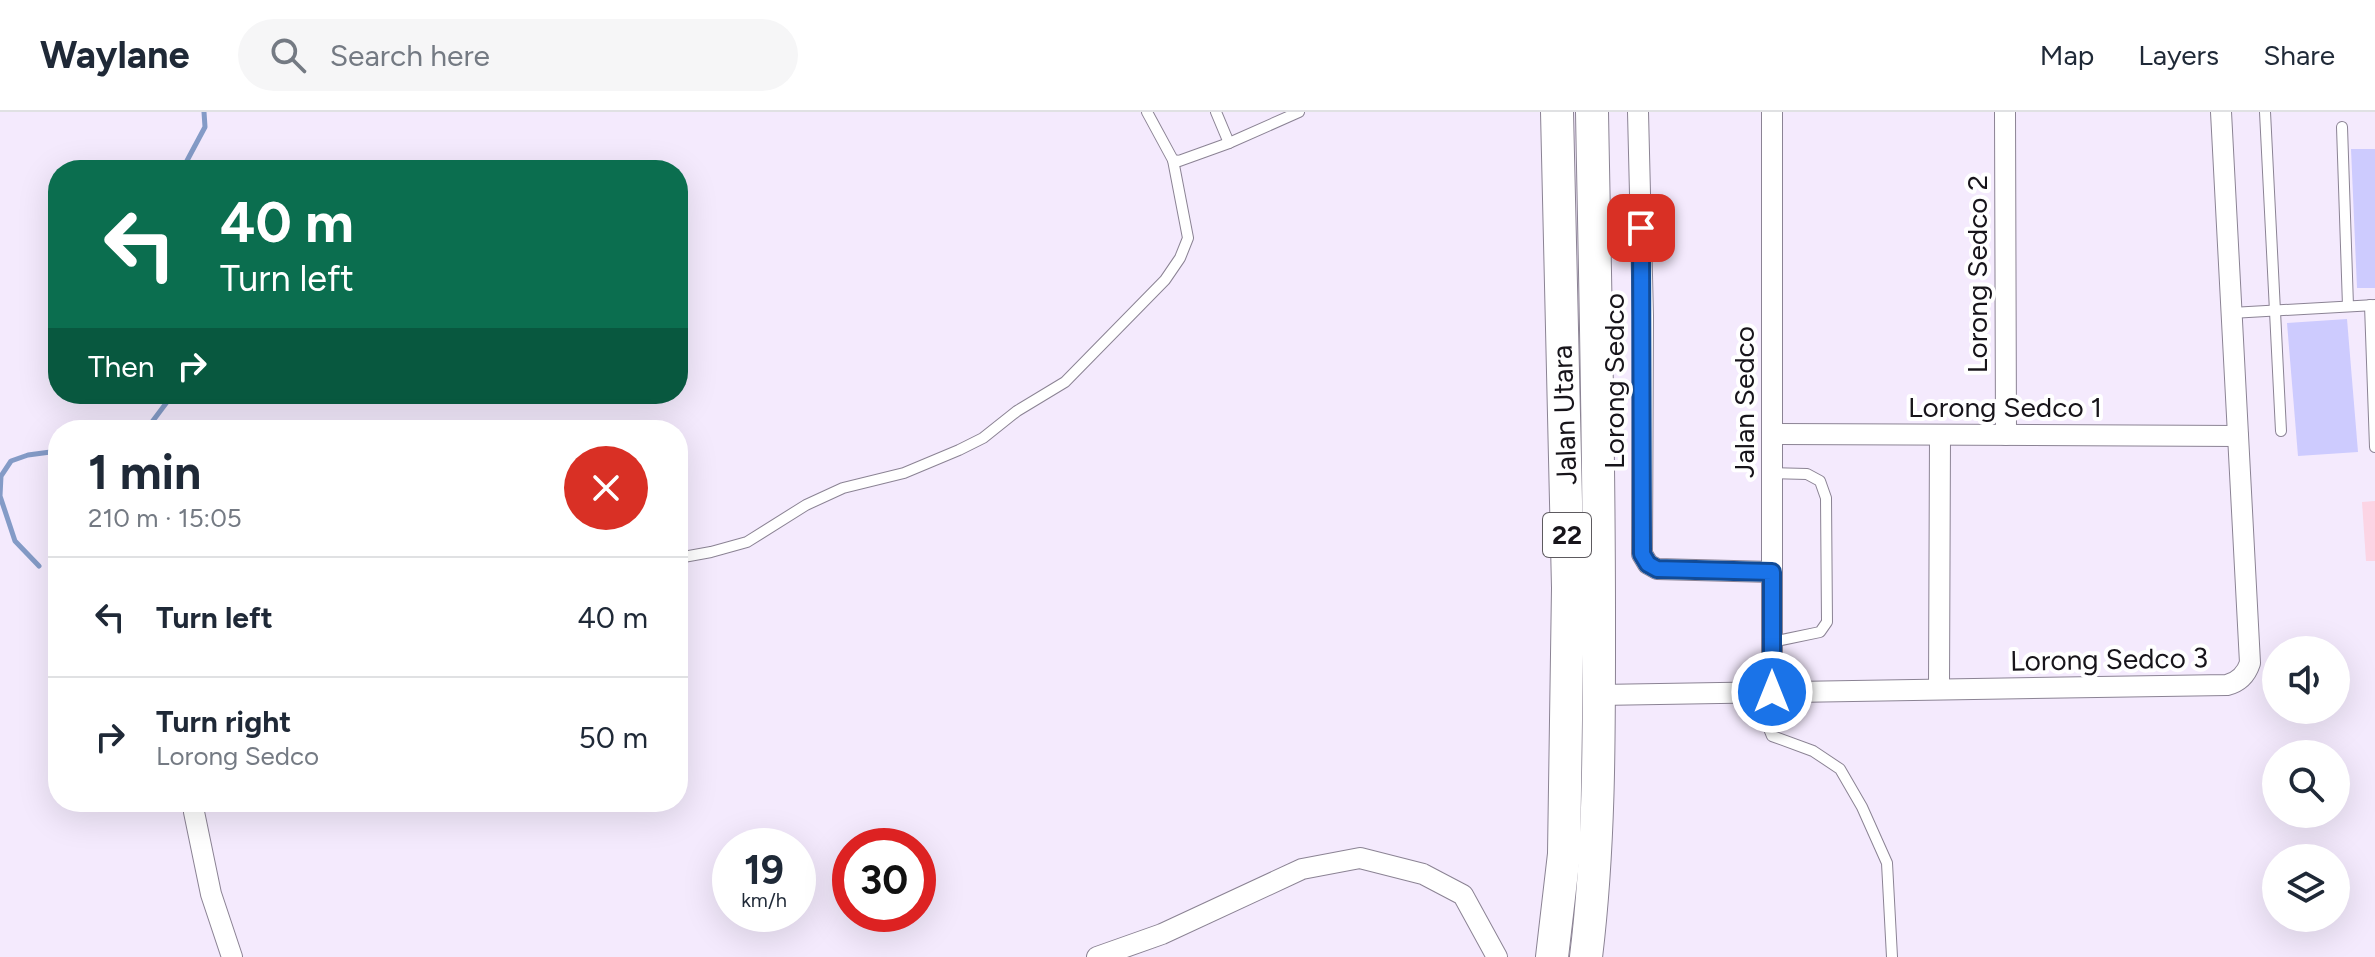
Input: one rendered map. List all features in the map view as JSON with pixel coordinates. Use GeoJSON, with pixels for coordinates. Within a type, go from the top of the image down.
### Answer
{"type":"FeatureCollection","features":[{"type":"Feature","properties":{"kind":"highway","name":"Jalan Utara"},"geometry":{"type":"LineString","coordinates":[[1552,957],[1564,854],[1568,573],[1557,112]]}},
{"type":"Feature","properties":{"kind":"highway","name":"Jalan Utara"},"geometry":{"type":"LineString","coordinates":[[1586,957],[1597,849],[1599,771],[1592,112]]}},
{"type":"Feature","properties":{"kind":"highway"},"geometry":{"type":"LineString","coordinates":[[1533,957],[1548,762],[1566,683]]}},
{"type":"Feature","properties":{"kind":"highway"},"geometry":{"type":"LineString","coordinates":[[1573,957],[1584,841],[1599,771]]}},
{"type":"Feature","properties":{"kind":"street","name":"Lorong Sedco"},"geometry":{"type":"LineString","coordinates":[[1638,112],[1643,316],[1642,554],[1648,564],[1657,569],[1772,572]]}},
{"type":"Feature","properties":{"kind":"street","name":"Jalan Sedco"},"geometry":{"type":"LineString","coordinates":[[1769,692],[1772,642],[1772,112]]}},
{"type":"Feature","properties":{"kind":"street","name":"Lorong Sedco 2"},"geometry":{"type":"LineString","coordinates":[[2005,112],[2006,435]]}},
{"type":"Feature","properties":{"kind":"street","name":"Lorong Sedco 3"},"geometry":{"type":"LineString","coordinates":[[1599,695],[2227,685],[2243,677],[2250,663],[2221,112]]}},
{"type":"Feature","properties":{"kind":"street","name":"Lorong Sedco 1"},"geometry":{"type":"LineString","coordinates":[[1772,434],[2238,436]]}},
{"type":"Feature","properties":{"kind":"street"},"geometry":{"type":"LineString","coordinates":[[1939,689],[1940,435]]}},
{"type":"Feature","properties":{"kind":"street"},"geometry":{"type":"LineString","coordinates":[[195,812],[211,894],[232,957]]}},
{"type":"Feature","properties":{"kind":"street"},"geometry":{"type":"LineString","coordinates":[[1097,957],[1162,934],[1302,869],[1360,858],[1423,874],[1463,895],[1497,957]]}},
{"type":"Feature","properties":{"kind":"lane"},"geometry":{"type":"LineString","coordinates":[[688,556],[747,542],[806,505],[843,488],[904,473],[959,450],[983,438],[1017,411],[1065,382],[1165,280],[1180,258],[1188,238],[1173,160],[1147,112]]}},
{"type":"Feature","properties":{"kind":"lane"},"geometry":{"type":"LineString","coordinates":[[1216,112],[1229,143]]}},
{"type":"Feature","properties":{"kind":"lane"},"geometry":{"type":"LineString","coordinates":[[1173,160],[1190,158],[1299,112]]}},
{"type":"Feature","properties":{"kind":"lane"},"geometry":{"type":"LineString","coordinates":[[2265,112],[2281,431]]}},
{"type":"Feature","properties":{"kind":"lane"},"geometry":{"type":"LineString","coordinates":[[2342,127],[2348,306]]}},
{"type":"Feature","properties":{"kind":"lane"},"geometry":{"type":"LineString","coordinates":[[2231,313],[2373,305],[2375,447]]}},
{"type":"Feature","properties":{"kind":"lane"},"geometry":{"type":"LineString","coordinates":[[1772,473],[1807,474],[1820,481],[1823,489],[1826,498],[1827,622],[1820,632],[1772,642]]}},
{"type":"Feature","properties":{"kind":"lane"},"geometry":{"type":"LineString","coordinates":[[1769,692],[1765,719],[1772,736],[1813,751],[1840,769],[1862,807],[1887,863],[1892,957]]}},
{"type":"Feature","properties":{"kind":"shaded area"},"geometry":{"type":"Polygon","coordinates":[[[2375,501],[2375,561],[2366,561],[2362,502],[2375,501]]]}},
{"type":"Feature","properties":{"kind":"building"},"geometry":{"type":"Polygon","coordinates":[[[2351,149],[2375,149],[2375,288],[2357,288],[2351,149]]]}},
{"type":"Feature","properties":{"kind":"building"},"geometry":{"type":"Polygon","coordinates":[[[2347,319],[2358,452],[2298,456],[2287,323],[2347,319]]]}},
{"type":"Feature","properties":{"kind":"waterway"},"geometry":{"type":"LineString","coordinates":[[187,160],[205,127],[204,112]]}},
{"type":"Feature","properties":{"kind":"waterway"},"geometry":{"type":"LineString","coordinates":[[154,420],[166,404]]}},
{"type":"Feature","properties":{"kind":"waterway"},"geometry":{"type":"LineString","coordinates":[[39,566],[15,541],[0,496],[1,476],[11,461],[48,452]]}},
{"type":"Feature","properties":{"kind":"route"},"geometry":{"type":"LineString","coordinates":[[1641,228],[1642,554],[1648,564],[1657,569],[1772,572],[1772,692]]}}]}
